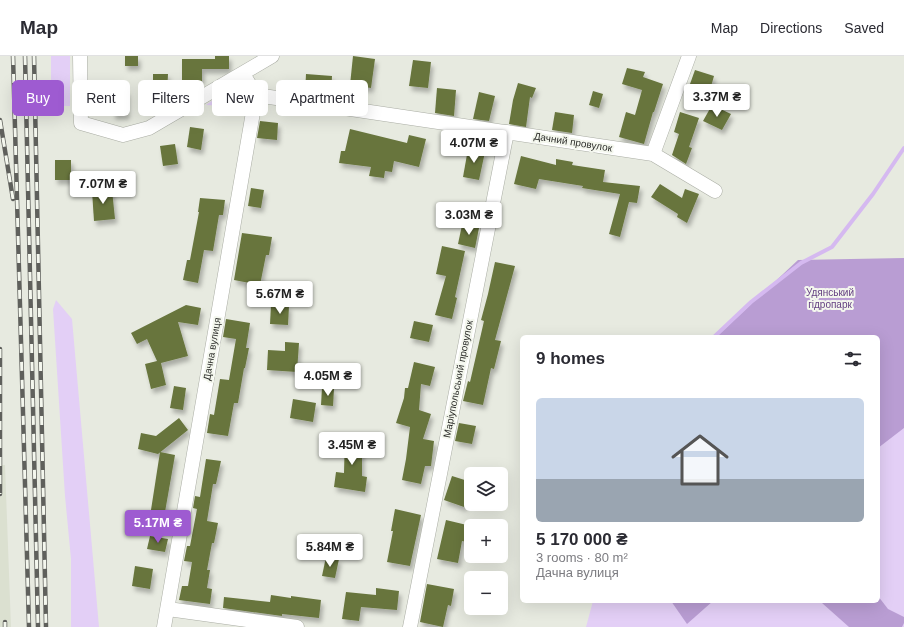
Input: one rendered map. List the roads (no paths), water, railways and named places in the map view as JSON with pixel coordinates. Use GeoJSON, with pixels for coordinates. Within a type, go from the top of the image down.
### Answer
{"type":"FeatureCollection","features":[{"type":"Feature","properties":{"kind":"street"},"geometry":{"type":"LineString","coordinates":[[80,56],[81,123],[123,135],[149,128],[272,56]]}},
{"type":"Feature","properties":{"kind":"street"},"geometry":{"type":"LineString","coordinates":[[653,154],[689,56]]}},
{"type":"Feature","properties":{"kind":"street"},"geometry":{"type":"LineString","coordinates":[[243,74],[247,80]]}},
{"type":"Feature","properties":{"kind":"street","name":"Дачний провулок"},"geometry":{"type":"LineString","coordinates":[[268,97],[653,154],[715,191]]}},
{"type":"Feature","properties":{"kind":"street","name":"Дачна вулиця"},"geometry":{"type":"LineString","coordinates":[[164,627],[252,116]]}},
{"type":"Feature","properties":{"kind":"street","name":"Маріупольський провулок"},"geometry":{"type":"LineString","coordinates":[[410,627],[507,132]]}},
{"type":"Feature","properties":{"kind":"street"},"geometry":{"type":"LineString","coordinates":[[168,609],[297,627]]}},
{"type":"Feature","properties":{"kind":"waterway"},"geometry":{"type":"LineString","coordinates":[[716,335],[751,302],[801,263],[832,247],[873,194],[904,148]]}},
{"type":"Feature","properties":{"kind":"railway"},"geometry":{"type":"LineString","coordinates":[[13,56],[29,627]]}},
{"type":"Feature","properties":{"kind":"railway"},"geometry":{"type":"LineString","coordinates":[[25,56],[38,627]]}},
{"type":"Feature","properties":{"kind":"railway"},"geometry":{"type":"LineString","coordinates":[[34,56],[46,627]]}},
{"type":"Feature","properties":{"kind":"railway"},"geometry":{"type":"LineString","coordinates":[[0,120],[13,199]]}},
{"type":"Feature","properties":{"kind":"railway"},"geometry":{"type":"LineString","coordinates":[[0,349],[0,494]]}},
{"type":"Feature","properties":{"kind":"railway"},"geometry":{"type":"LineString","coordinates":[[5,622],[5,627]]}},
{"type":"Feature","properties":{"kind":"park label","name":"Удянський гідропарк"},"geometry":{"type":"Point","coordinates":[830,298]}}]}
